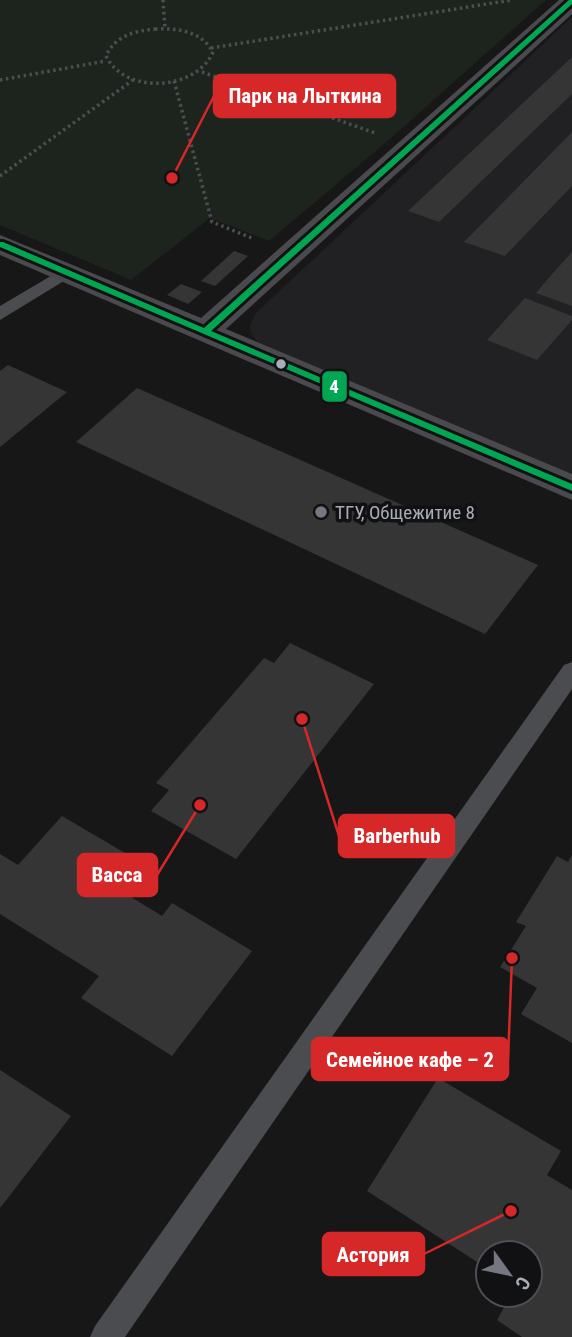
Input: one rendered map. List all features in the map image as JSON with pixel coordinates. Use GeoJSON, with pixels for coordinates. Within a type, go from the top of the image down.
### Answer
{"type":"FeatureCollection","features":[{"type":"Feature","properties":{"kind":"street"},"geometry":{"type":"LineString","coordinates":[[204,332],[572,1]]}},
{"type":"Feature","properties":{"kind":"street"},"geometry":{"type":"LineString","coordinates":[[0,244],[572,488]]}},
{"type":"Feature","properties":{"kind":"lane"},"geometry":{"type":"LineString","coordinates":[[0,314],[66,272]]}},
{"type":"Feature","properties":{"kind":"lane"},"geometry":{"type":"LineString","coordinates":[[106,1337],[572,671]]}},
{"type":"Feature","properties":{"kind":"path"},"geometry":{"type":"LineString","coordinates":[[163,0],[165,29]]}},
{"type":"Feature","properties":{"kind":"path"},"geometry":{"type":"LineString","coordinates":[[211,47],[512,0]]}},
{"type":"Feature","properties":{"kind":"path"},"geometry":{"type":"LineString","coordinates":[[165,29],[191,33],[204,39],[211,47],[212,57],[201,71],[174,81],[133,80],[118,74],[106,61],[107,50],[117,40],[144,30],[165,29]]}},
{"type":"Feature","properties":{"kind":"path"},"geometry":{"type":"LineString","coordinates":[[0,80],[106,61]]}},
{"type":"Feature","properties":{"kind":"path"},"geometry":{"type":"LineString","coordinates":[[201,71],[378,134]]}},
{"type":"Feature","properties":{"kind":"path"},"geometry":{"type":"LineString","coordinates":[[0,176],[133,80]]}},
{"type":"Feature","properties":{"kind":"path"},"geometry":{"type":"LineString","coordinates":[[174,81],[212,222],[258,241]]}},
{"type":"Feature","properties":{"kind":"shaded area"},"geometry":{"type":"Polygon","coordinates":[[[0,0],[546,0],[391,138],[269,241],[210,218],[131,280],[0,225],[0,0]]]}},
{"type":"Feature","properties":{"kind":"shaded area"},"geometry":{"type":"Polygon","coordinates":[[[572,17],[572,474],[263,348],[251,334],[250,326],[255,314],[572,17]]]}},
{"type":"Feature","properties":{"kind":"building"},"geometry":{"type":"Polygon","coordinates":[[[572,57],[572,94],[439,222],[408,211],[572,57]]]}},
{"type":"Feature","properties":{"kind":"building"},"geometry":{"type":"Polygon","coordinates":[[[572,132],[572,186],[505,256],[464,242],[572,132]]]}},
{"type":"Feature","properties":{"kind":"building"},"geometry":{"type":"Polygon","coordinates":[[[234,251],[248,256],[215,286],[201,281],[234,251]]]}},
{"type":"Feature","properties":{"kind":"building"},"geometry":{"type":"Polygon","coordinates":[[[572,252],[572,306],[536,293],[553,273],[572,252]]]}},
{"type":"Feature","properties":{"kind":"building"},"geometry":{"type":"Polygon","coordinates":[[[181,284],[202,292],[188,304],[167,295],[181,284]]]}},
{"type":"Feature","properties":{"kind":"building"},"geometry":{"type":"Polygon","coordinates":[[[525,298],[572,316],[572,320],[537,360],[487,340],[525,298]]]}},
{"type":"Feature","properties":{"kind":"building"},"geometry":{"type":"Polygon","coordinates":[[[8,365],[67,392],[0,447],[0,371],[8,365]]]}},
{"type":"Feature","properties":{"kind":"building","name":"ТГУ, Общежитие 8"},"geometry":{"type":"Polygon","coordinates":[[[137,388],[538,565],[485,634],[76,442],[137,388]]]}},
{"type":"Feature","properties":{"kind":"building"},"geometry":{"type":"Polygon","coordinates":[[[290,643],[374,684],[236,859],[151,811],[169,790],[156,783],[264,658],[274,663],[290,643]]]}},
{"type":"Feature","properties":{"kind":"building"},"geometry":{"type":"Polygon","coordinates":[[[62,816],[154,870],[131,897],[162,916],[172,903],[252,951],[172,1056],[81,998],[99,976],[0,914],[0,854],[18,865],[62,816]]]}},
{"type":"Feature","properties":{"kind":"building"},"geometry":{"type":"Polygon","coordinates":[[[572,855],[572,1043],[521,1014],[537,988],[500,967],[526,926],[516,922],[557,856],[568,862],[572,855]]]}},
{"type":"Feature","properties":{"kind":"building"},"geometry":{"type":"Polygon","coordinates":[[[0,1070],[71,1116],[0,1208],[0,1070]]]}},
{"type":"Feature","properties":{"kind":"building"},"geometry":{"type":"Polygon","coordinates":[[[438,1078],[561,1151],[547,1175],[572,1190],[572,1337],[522,1337],[497,1320],[503,1309],[544,1309],[544,1239],[474,1239],[474,1260],[367,1191],[438,1078]]]}},
{"type":"Feature","properties":{"kind":"transit line","name":"4"},"geometry":{"type":"LineString","coordinates":[[204,332],[572,1]]}},
{"type":"Feature","properties":{"kind":"transit line","name":"4"},"geometry":{"type":"LineString","coordinates":[[0,244],[572,488]]}},
{"type":"Feature","properties":{"kind":"place","name":"Парк на Лыткина"},"geometry":{"type":"Point","coordinates":[172,178]}},
{"type":"Feature","properties":{"kind":"place","name":"ТГУ, Общежитие 8"},"geometry":{"type":"Point","coordinates":[321,512]}},
{"type":"Feature","properties":{"kind":"place","name":"Barberhub"},"geometry":{"type":"Point","coordinates":[302,719]}},
{"type":"Feature","properties":{"kind":"place","name":"Васса"},"geometry":{"type":"Point","coordinates":[200,805]}},
{"type":"Feature","properties":{"kind":"place","name":"Семейное кафе – 2"},"geometry":{"type":"Point","coordinates":[512,958]}},
{"type":"Feature","properties":{"kind":"place","name":"Астория"},"geometry":{"type":"Point","coordinates":[511,1211]}}]}
